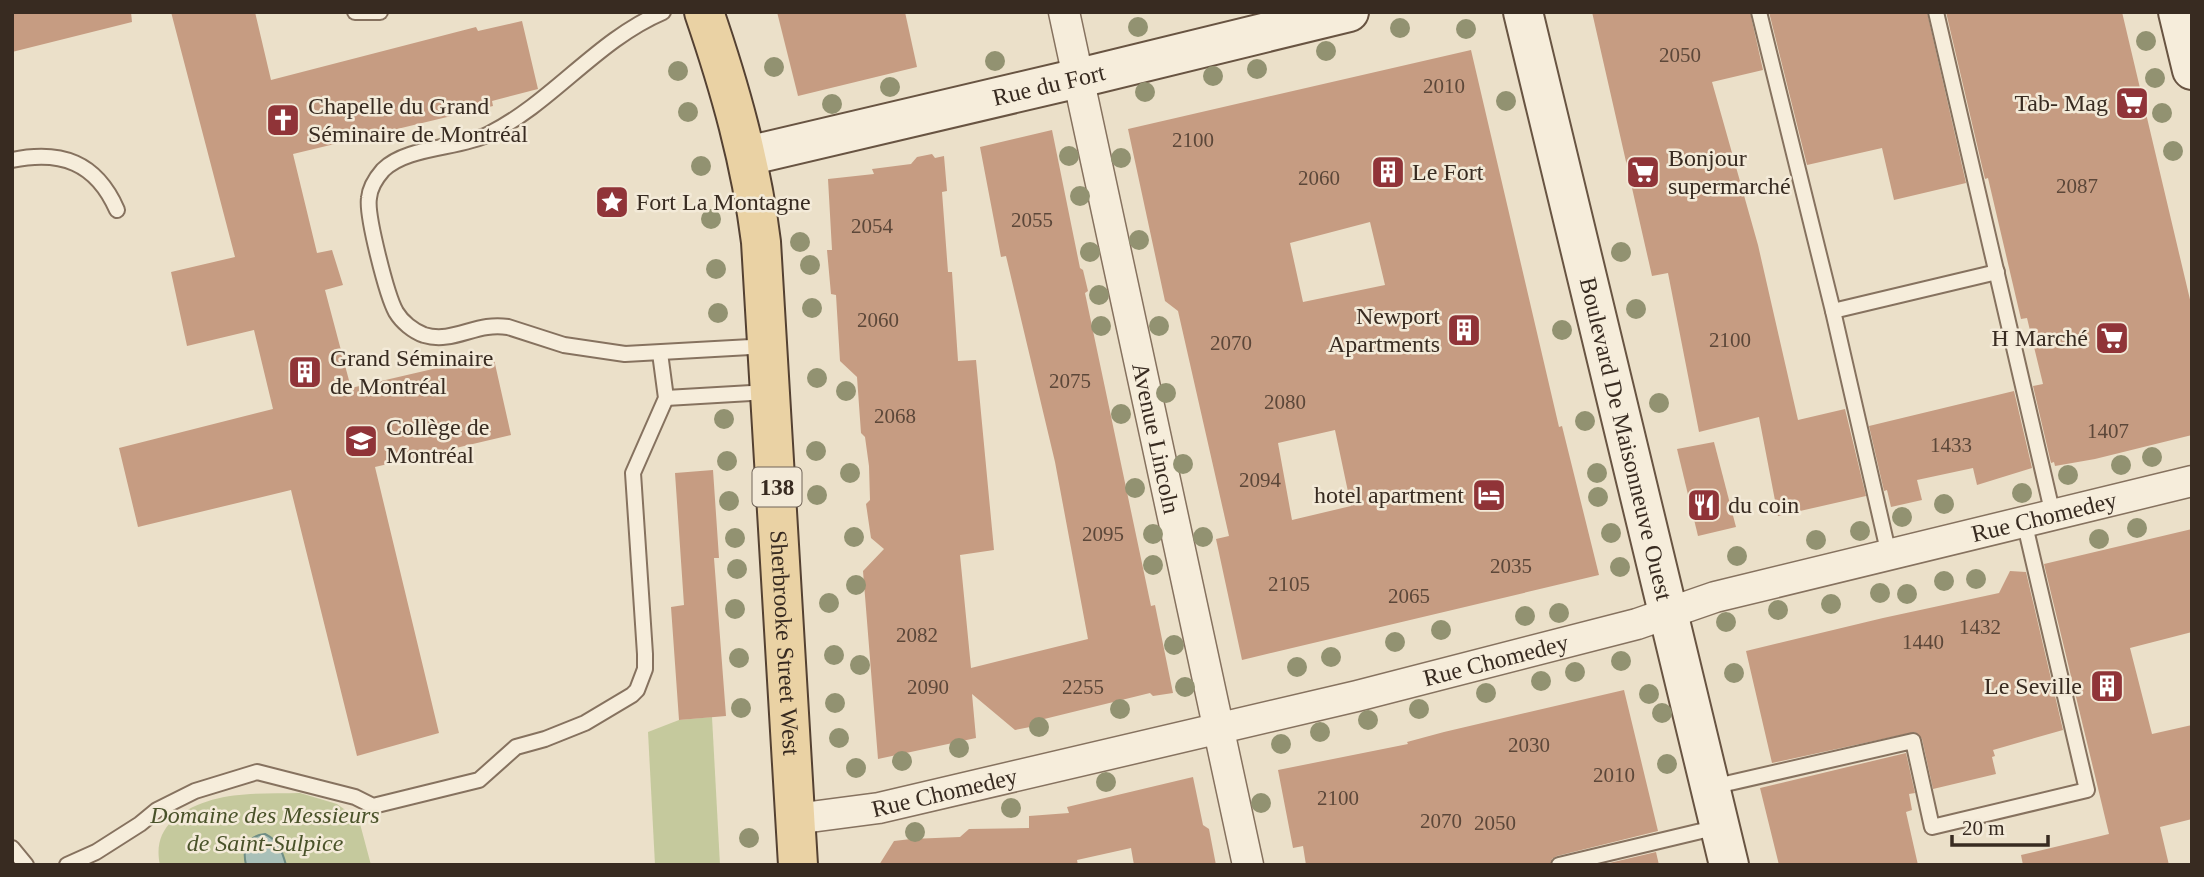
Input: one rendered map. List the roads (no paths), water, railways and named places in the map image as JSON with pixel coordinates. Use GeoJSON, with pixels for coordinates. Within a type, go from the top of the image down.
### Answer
{"type":"FeatureCollection","features":[{"type":"Feature","properties":{"kind":"main road","name":"Sherbrooke Street West"},"geometry":{"type":"LineString","coordinates":[[704,12],[747,156],[755,192],[761,242],[795,819]]}},
{"type":"Feature","properties":{"kind":"main road","name":"138"},"geometry":{"type":"LineString","coordinates":[[795,819],[798,865]]}},
{"type":"Feature","properties":{"kind":"street","name":"Avenue Lincoln"},"geometry":{"type":"LineString","coordinates":[[1064,12],[1248,865]]}},
{"type":"Feature","properties":{"kind":"street","name":"Rue du Fort"},"geometry":{"type":"LineString","coordinates":[[747,156],[1349,12]]}},
{"type":"Feature","properties":{"kind":"street","name":"Boulevard De Maisonneuve Ouest"},"geometry":{"type":"LineString","coordinates":[[1523,12],[1729,865]]}},
{"type":"Feature","properties":{"kind":"street"},"geometry":{"type":"LineString","coordinates":[[2178,12],[2192,70]]}},
{"type":"Feature","properties":{"kind":"street","name":"Rue Chomedey"},"geometry":{"type":"LineString","coordinates":[[795,819],[878,808],[1399,686],[1637,624],[1715,597],[2192,481]]}},
{"type":"Feature","properties":{"kind":"lane"},"geometry":{"type":"LineString","coordinates":[[355,12],[380,12]]}},
{"type":"Feature","properties":{"kind":"lane"},"geometry":{"type":"LineString","coordinates":[[663,12],[638,24],[526,111],[488,135],[397,160],[388,165],[375,180],[368,209],[391,301],[401,318],[425,335],[444,337],[487,327],[508,327],[584,350],[625,354],[769,345]]}},
{"type":"Feature","properties":{"kind":"lane"},"geometry":{"type":"LineString","coordinates":[[1759,12],[1833,311],[1889,555]]}},
{"type":"Feature","properties":{"kind":"lane"},"geometry":{"type":"LineString","coordinates":[[1936,12],[2053,515]]}},
{"type":"Feature","properties":{"kind":"lane"},"geometry":{"type":"LineString","coordinates":[[12,160],[46,156],[75,163],[100,181],[117,210]]}},
{"type":"Feature","properties":{"kind":"lane"},"geometry":{"type":"LineString","coordinates":[[1833,311],[1997,272]]}},
{"type":"Feature","properties":{"kind":"lane"},"geometry":{"type":"LineString","coordinates":[[67,865],[107,845],[158,810],[195,791],[257,772],[355,797],[373,806],[479,780],[516,747],[585,723],[632,695],[642,680],[645,662],[633,473],[666,398],[660,353]]}},
{"type":"Feature","properties":{"kind":"lane"},"geometry":{"type":"LineString","coordinates":[[666,398],[771,391]]}},
{"type":"Feature","properties":{"kind":"lane"},"geometry":{"type":"LineString","coordinates":[[1710,787],[1913,741],[1932,827],[2087,790],[2024,522]]}},
{"type":"Feature","properties":{"kind":"lane"},"geometry":{"type":"LineString","coordinates":[[1559,865],[1720,827]]}},
{"type":"Feature","properties":{"kind":"lane"},"geometry":{"type":"LineString","coordinates":[[12,848],[26,865]]}},
{"type":"Feature","properties":{"kind":"water"},"geometry":{"type":"Polygon","coordinates":[[[265,834],[279,847],[286,865],[246,865],[247,844],[254,837],[265,834]]]}},
{"type":"Feature","properties":{"kind":"place","name":"Tab- Mag"},"geometry":{"type":"Point","coordinates":[2132,103]}},
{"type":"Feature","properties":{"kind":"place","name":"Chapelle du Grand Séminaire de Montréal"},"geometry":{"type":"Point","coordinates":[283,120]}},
{"type":"Feature","properties":{"kind":"place","name":"Le Fort"},"geometry":{"type":"Point","coordinates":[1388,172]}},
{"type":"Feature","properties":{"kind":"place","name":"Bonjour supermarché"},"geometry":{"type":"Point","coordinates":[1643,172]}},
{"type":"Feature","properties":{"kind":"place","name":"Fort La Montagne"},"geometry":{"type":"Point","coordinates":[612,202]}},
{"type":"Feature","properties":{"kind":"place","name":"Newport Apartments"},"geometry":{"type":"Point","coordinates":[1464,330]}},
{"type":"Feature","properties":{"kind":"place","name":"H Marché"},"geometry":{"type":"Point","coordinates":[2112,338]}},
{"type":"Feature","properties":{"kind":"place","name":"Grand Séminaire de Montréal"},"geometry":{"type":"Point","coordinates":[305,372]}},
{"type":"Feature","properties":{"kind":"place","name":"Collège de Montréal"},"geometry":{"type":"Point","coordinates":[361,441]}},
{"type":"Feature","properties":{"kind":"place","name":"hotel apartment"},"geometry":{"type":"Point","coordinates":[1489,495]}},
{"type":"Feature","properties":{"kind":"place","name":"du coin"},"geometry":{"type":"Point","coordinates":[1704,505]}},
{"type":"Feature","properties":{"kind":"place","name":"Le Seville"},"geometry":{"type":"Point","coordinates":[2107,686]}},
{"type":"Feature","properties":{"kind":"park label","name":"Domaine des Messieurs de Saint-Sulpice"},"geometry":{"type":"Point","coordinates":[265,829]}}]}
